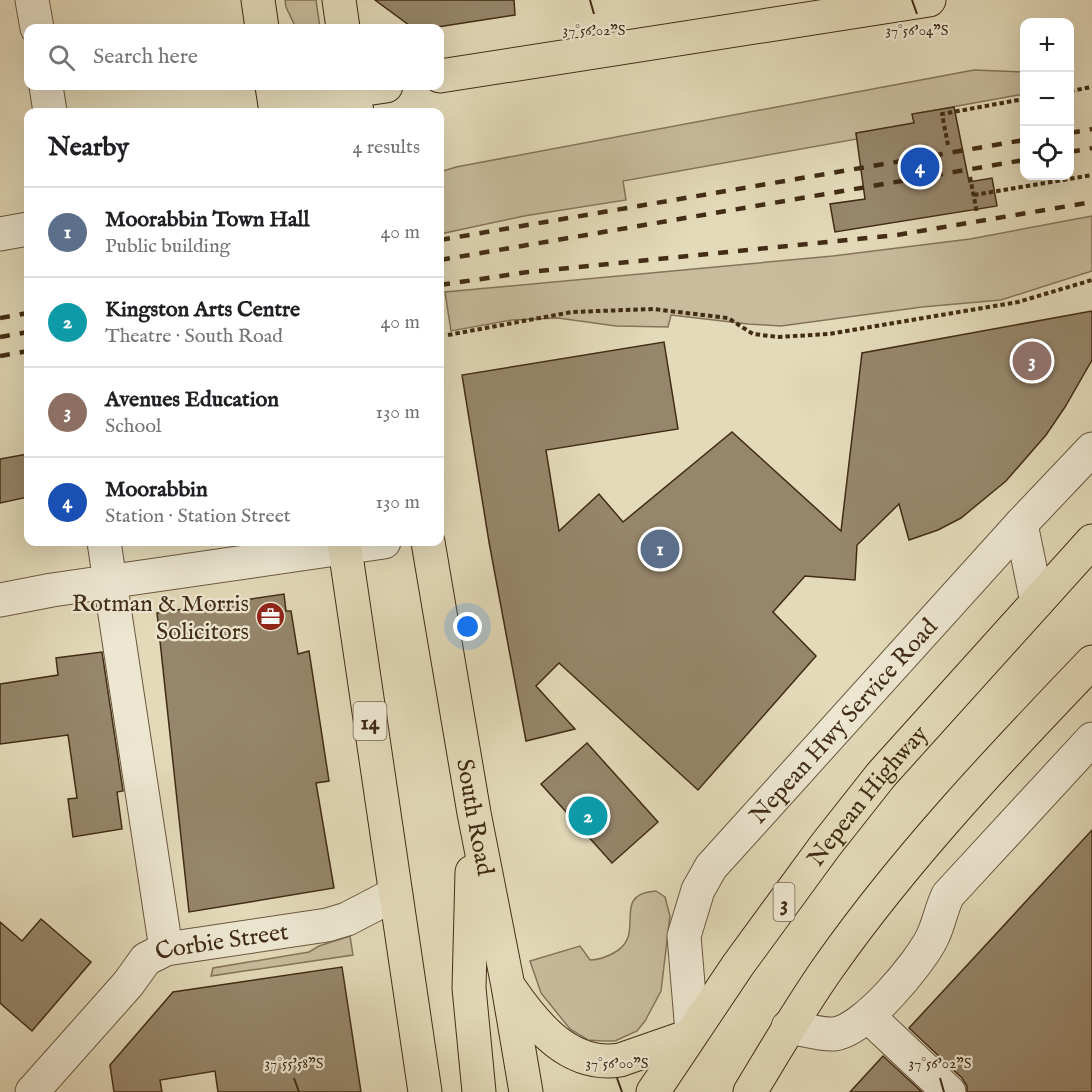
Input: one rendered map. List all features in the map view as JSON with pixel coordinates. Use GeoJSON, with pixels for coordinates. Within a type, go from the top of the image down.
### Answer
{"type":"FeatureCollection","features":[{"type":"Feature","properties":{"kind":"main road"},"geometry":{"type":"LineString","coordinates":[[258,0],[261,24]]}},
{"type":"Feature","properties":{"kind":"main road"},"geometry":{"type":"LineString","coordinates":[[339,0],[343,24]]}},
{"type":"Feature","properties":{"kind":"main road"},"geometry":{"type":"LineString","coordinates":[[444,75],[929,0]]}},
{"type":"Feature","properties":{"kind":"main road"},"geometry":{"type":"LineString","coordinates":[[274,100],[354,96],[373,90]]}},
{"type":"Feature","properties":{"kind":"main road","name":"Nepean Highway"},"geometry":{"type":"LineString","coordinates":[[653,1092],[738,965],[825,846],[881,775],[1092,541]]}},
{"type":"Feature","properties":{"kind":"main road","name":"14"},"geometry":{"type":"LineString","coordinates":[[344,546],[425,1092]]}},
{"type":"Feature","properties":{"kind":"main road","name":"South Road"},"geometry":{"type":"LineString","coordinates":[[429,546],[474,813],[526,1092]]}},
{"type":"Feature","properties":{"kind":"main road"},"geometry":{"type":"LineString","coordinates":[[750,1092],[788,1027],[832,963],[883,897],[952,813],[1092,662]]}},
{"type":"Feature","properties":{"kind":"main road"},"geometry":{"type":"LineString","coordinates":[[474,813],[469,988],[479,1092]]}},
{"type":"Feature","properties":{"kind":"main road"},"geometry":{"type":"LineString","coordinates":[[508,986],[526,1012],[546,1034],[567,1049],[596,1060],[620,1060],[690,1034]]}},
{"type":"Feature","properties":{"kind":"street"},"geometry":{"type":"LineString","coordinates":[[32,0],[36,24]]}},
{"type":"Feature","properties":{"kind":"street"},"geometry":{"type":"LineString","coordinates":[[47,90],[49,108]]}},
{"type":"Feature","properties":{"kind":"street"},"geometry":{"type":"LineString","coordinates":[[0,234],[24,230]]}},
{"type":"Feature","properties":{"kind":"street","name":"Nepean Hwy Service Road"},"geometry":{"type":"LineString","coordinates":[[690,1034],[684,936],[698,890],[711,867],[1021,524],[1092,449]]}},
{"type":"Feature","properties":{"kind":"street"},"geometry":{"type":"LineString","coordinates":[[1021,524],[1037,602]]}},
{"type":"Feature","properties":{"kind":"street"},"geometry":{"type":"LineString","coordinates":[[105,546],[166,949]]}},
{"type":"Feature","properties":{"kind":"street"},"geometry":{"type":"LineString","coordinates":[[0,600],[332,546]]}},
{"type":"Feature","properties":{"kind":"street"},"geometry":{"type":"LineString","coordinates":[[788,1027],[836,1034],[851,1028],[868,1016],[916,964],[933,937],[941,908],[948,895],[1092,739]]}},
{"type":"Feature","properties":{"kind":"street","name":"Corbie Street"},"geometry":{"type":"LineString","coordinates":[[32,1092],[128,984],[146,959],[166,949],[327,925],[354,916],[395,894]]}},
{"type":"Feature","properties":{"kind":"street"},"geometry":{"type":"LineString","coordinates":[[868,1016],[949,1092]]}},
{"type":"Feature","properties":{"kind":"path"},"geometry":{"type":"LineString","coordinates":[[1074,90],[1092,87]]}},
{"type":"Feature","properties":{"kind":"path"},"geometry":{"type":"LineString","coordinates":[[948,146],[942,114],[1020,100]]}},
{"type":"Feature","properties":{"kind":"path"},"geometry":{"type":"LineString","coordinates":[[974,195],[1092,175]]}},
{"type":"Feature","properties":{"kind":"path"},"geometry":{"type":"LineString","coordinates":[[970,177],[977,213]]}},
{"type":"Feature","properties":{"kind":"path"},"geometry":{"type":"LineString","coordinates":[[448,335],[572,312],[653,309],[728,318],[753,334],[778,337],[829,334],[1018,302],[1092,280]]}},
{"type":"Feature","properties":{"kind":"shaded area"},"geometry":{"type":"Polygon","coordinates":[[[285,0],[316,0],[319,24],[294,24],[285,0]]]}},
{"type":"Feature","properties":{"kind":"shaded area"},"geometry":{"type":"Polygon","coordinates":[[[974,70],[1020,72],[1020,95],[913,114],[914,123],[856,133],[857,139],[623,181],[626,200],[524,216],[444,233],[444,171],[974,70]]]}},
{"type":"Feature","properties":{"kind":"shaded area"},"geometry":{"type":"Polygon","coordinates":[[[1092,216],[1092,271],[1001,300],[922,307],[781,326],[671,315],[668,327],[616,326],[558,318],[512,320],[451,331],[445,292],[833,256],[970,239],[1092,216]]]}},
{"type":"Feature","properties":{"kind":"shaded area"},"geometry":{"type":"Polygon","coordinates":[[[656,891],[665,897],[670,916],[661,991],[637,1031],[615,1041],[588,1040],[570,1029],[541,993],[530,961],[580,946],[590,960],[614,953],[625,943],[629,934],[631,906],[635,899],[642,894],[656,891]]]}},
{"type":"Feature","properties":{"kind":"shaded area"},"geometry":{"type":"Polygon","coordinates":[[[350,936],[353,955],[211,976],[213,968],[309,952],[319,946],[350,936]]]}},
{"type":"Feature","properties":{"kind":"building"},"geometry":{"type":"Polygon","coordinates":[[[375,0],[514,0],[515,15],[444,26],[444,24],[408,24],[375,0]]]}},
{"type":"Feature","properties":{"kind":"building"},"geometry":{"type":"Polygon","coordinates":[[[954,107],[969,182],[992,178],[997,206],[835,232],[830,204],[865,199],[856,133],[914,123],[912,114],[954,107]]]}},
{"type":"Feature","properties":{"kind":"building"},"geometry":{"type":"Polygon","coordinates":[[[1092,311],[1092,360],[1046,435],[1006,481],[961,518],[938,530],[909,540],[899,504],[857,545],[855,580],[805,576],[773,612],[816,656],[698,790],[559,663],[536,686],[575,729],[526,741],[489,542],[462,375],[664,342],[678,429],[546,450],[559,531],[599,494],[623,522],[732,432],[841,531],[862,353],[1092,311]]]}},
{"type":"Feature","properties":{"kind":"building"},"geometry":{"type":"Polygon","coordinates":[[[24,455],[24,498],[0,503],[0,459],[24,455]]]}},
{"type":"Feature","properties":{"kind":"building"},"geometry":{"type":"Polygon","coordinates":[[[284,594],[286,611],[291,611],[298,654],[309,651],[329,781],[316,783],[334,888],[189,912],[157,613],[284,594]]]}},
{"type":"Feature","properties":{"kind":"building"},"geometry":{"type":"Polygon","coordinates":[[[102,652],[123,791],[117,792],[122,829],[73,837],[68,799],[77,798],[68,735],[0,744],[0,684],[58,675],[56,658],[102,652]]]}},
{"type":"Feature","properties":{"kind":"building"},"geometry":{"type":"Polygon","coordinates":[[[587,743],[658,822],[612,863],[541,784],[587,743]]]}},
{"type":"Feature","properties":{"kind":"building"},"geometry":{"type":"Polygon","coordinates":[[[1092,830],[1092,1092],[967,1092],[967,1086],[962,1078],[909,1028],[1092,830]]]}},
{"type":"Feature","properties":{"kind":"building"},"geometry":{"type":"Polygon","coordinates":[[[41,919],[91,962],[32,1031],[0,1003],[0,922],[22,941],[41,919]]]}},
{"type":"Feature","properties":{"kind":"building"},"geometry":{"type":"Polygon","coordinates":[[[342,967],[361,1092],[218,1092],[215,1071],[160,1080],[162,1092],[114,1092],[110,1065],[173,992],[342,967]]]}},
{"type":"Feature","properties":{"kind":"building"},"geometry":{"type":"Polygon","coordinates":[[[883,1056],[922,1092],[850,1092],[883,1056]]]}},
{"type":"Feature","properties":{"kind":"railway"},"geometry":{"type":"LineString","coordinates":[[1074,132],[1092,129]]}},
{"type":"Feature","properties":{"kind":"railway"},"geometry":{"type":"LineString","coordinates":[[444,239],[1020,141]]}},
{"type":"Feature","properties":{"kind":"railway"},"geometry":{"type":"LineString","coordinates":[[1074,151],[1092,148]]}},
{"type":"Feature","properties":{"kind":"railway"},"geometry":{"type":"LineString","coordinates":[[444,259],[1020,161]]}},
{"type":"Feature","properties":{"kind":"railway"},"geometry":{"type":"LineString","coordinates":[[444,284],[528,272],[897,235],[1092,202]]}},
{"type":"Feature","properties":{"kind":"railway"},"geometry":{"type":"LineString","coordinates":[[0,318],[24,314]]}},
{"type":"Feature","properties":{"kind":"railway"},"geometry":{"type":"LineString","coordinates":[[0,337],[24,333]]}},
{"type":"Feature","properties":{"kind":"railway"},"geometry":{"type":"LineString","coordinates":[[0,356],[24,352]]}},
{"type":"Feature","properties":{"kind":"place","name":"Moorabbin"},"geometry":{"type":"Point","coordinates":[920,167]}},
{"type":"Feature","properties":{"kind":"place","name":"Avenues Education"},"geometry":{"type":"Point","coordinates":[1032,361]}},
{"type":"Feature","properties":{"kind":"place","name":"Moorabbin Town Hall"},"geometry":{"type":"Point","coordinates":[660,549]}},
{"type":"Feature","properties":{"kind":"place","name":"Rotman & Morris Solicitors"},"geometry":{"type":"Point","coordinates":[270,617]}},
{"type":"Feature","properties":{"kind":"place","name":"Kingston Arts Centre"},"geometry":{"type":"Point","coordinates":[588,816]}}]}
